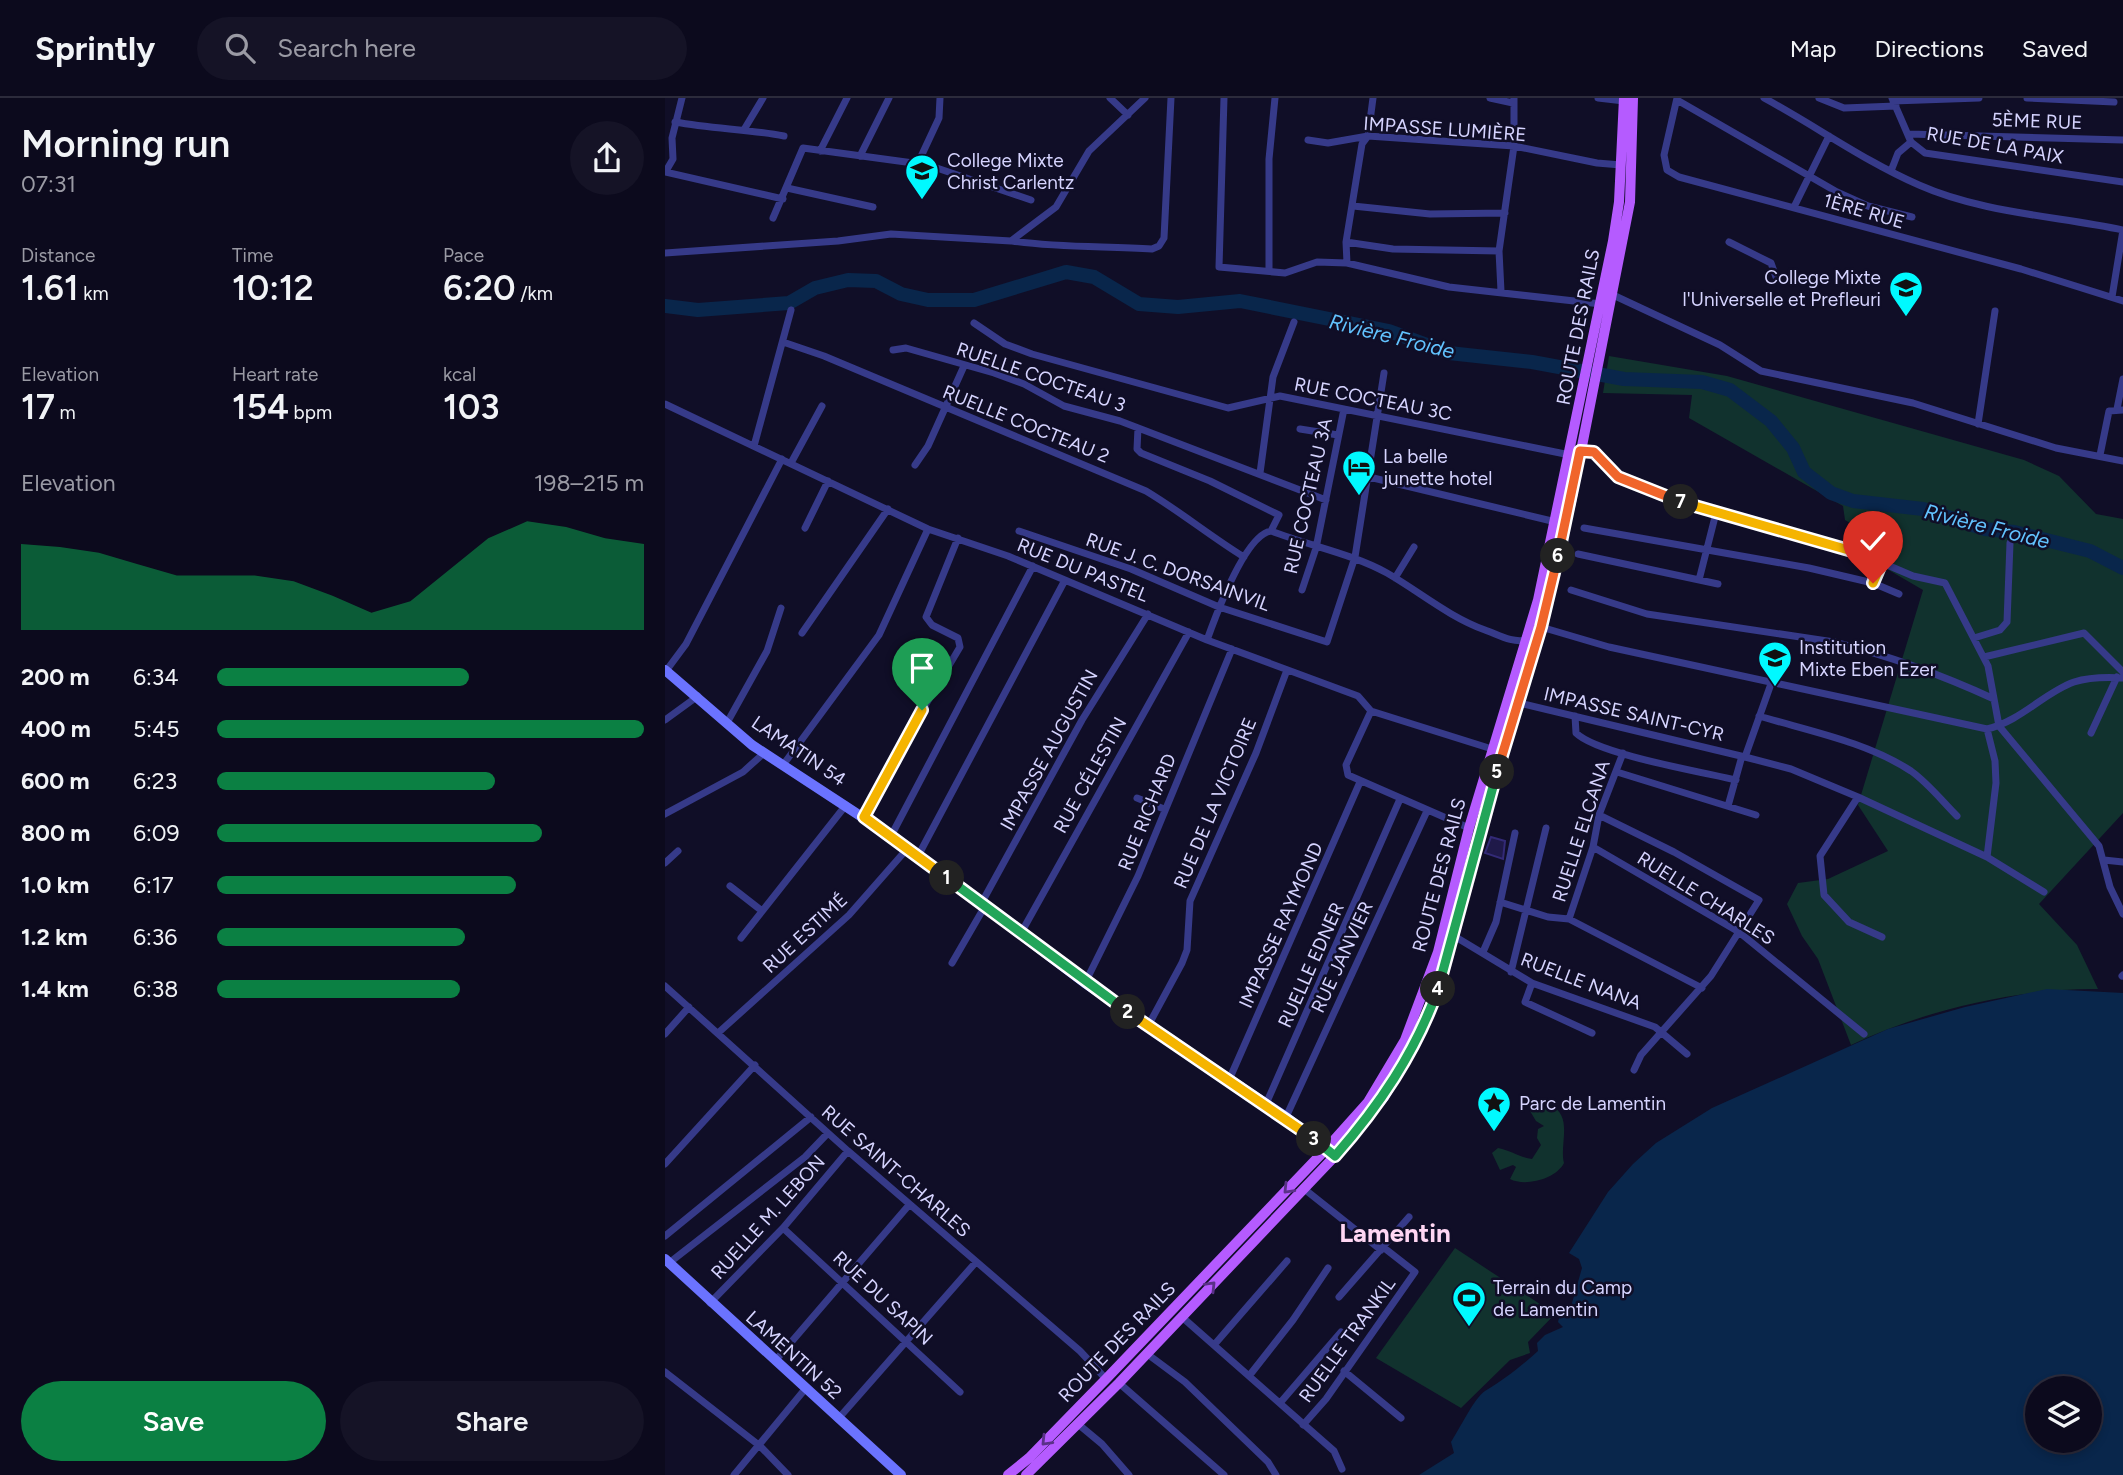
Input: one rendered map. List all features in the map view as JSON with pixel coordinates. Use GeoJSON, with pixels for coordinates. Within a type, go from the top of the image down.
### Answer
{"type":"FeatureCollection","features":[{"type":"Feature","properties":{"kind":"main road","name":"ROUTE DES RAILS"},"geometry":{"type":"LineString","coordinates":[[1601,327],[1601,304],[1619,201],[1627,99]]}},
{"type":"Feature","properties":{"kind":"main road","name":"ROUTE DES RAILS"},"geometry":{"type":"LineString","coordinates":[[1008,1475],[1029,1458],[1384,1097],[1406,1060],[1437,992],[1491,793],[1541,627],[1601,327],[1613,295],[1630,202],[1627,99]]}},
{"type":"Feature","properties":{"kind":"main road","name":"ROUTE DES RAILS"},"geometry":{"type":"LineString","coordinates":[[1026,1475],[1119,1383],[1303,1188],[1368,1102],[1405,1040],[1438,952],[1469,828],[1526,640],[1575,453]]}},
{"type":"Feature","properties":{"kind":"street"},"geometry":{"type":"LineString","coordinates":[[682,98],[675,122],[673,159],[666,171],[783,199]]}},
{"type":"Feature","properties":{"kind":"street"},"geometry":{"type":"LineString","coordinates":[[745,128],[763,98]]}},
{"type":"Feature","properties":{"kind":"street"},"geometry":{"type":"LineString","coordinates":[[820,151],[847,98]]}},
{"type":"Feature","properties":{"kind":"street"},"geometry":{"type":"LineString","coordinates":[[860,156],[889,98]]}},
{"type":"Feature","properties":{"kind":"street"},"geometry":{"type":"LineString","coordinates":[[918,163],[939,118],[940,98]]}},
{"type":"Feature","properties":{"kind":"street"},"geometry":{"type":"LineString","coordinates":[[1110,98],[1128,115]]}},
{"type":"Feature","properties":{"kind":"street"},"geometry":{"type":"LineString","coordinates":[[1011,241],[1056,208],[1089,151],[1145,98]]}},
{"type":"Feature","properties":{"kind":"street"},"geometry":{"type":"LineString","coordinates":[[665,253],[838,242],[891,233],[1011,241],[1053,247],[1075,244],[1152,249],[1160,246],[1164,238],[1171,98]]}},
{"type":"Feature","properties":{"kind":"street"},"geometry":{"type":"LineString","coordinates":[[1224,98],[1219,267],[1285,273],[1317,262],[1347,262],[1449,287],[1601,304]]}},
{"type":"Feature","properties":{"kind":"street"},"geometry":{"type":"LineString","coordinates":[[1269,271],[1269,159],[1275,98]]}},
{"type":"Feature","properties":{"kind":"street"},"geometry":{"type":"LineString","coordinates":[[1347,262],[1346,242],[1362,144],[1369,136],[1373,98]]}},
{"type":"Feature","properties":{"kind":"street"},"geometry":{"type":"LineString","coordinates":[[1490,98],[1514,100],[1514,146],[1500,251],[1501,291]]}},
{"type":"Feature","properties":{"kind":"street"},"geometry":{"type":"LineString","coordinates":[[1598,98],[1627,99]]}},
{"type":"Feature","properties":{"kind":"street"},"geometry":{"type":"LineString","coordinates":[[1764,98],[1920,185],[1980,205],[2123,230],[2119,277],[2112,297]]}},
{"type":"Feature","properties":{"kind":"street"},"geometry":{"type":"LineString","coordinates":[[1819,98],[1844,108],[1894,102],[1979,98]]}},
{"type":"Feature","properties":{"kind":"street"},"geometry":{"type":"LineString","coordinates":[[2027,98],[2114,102]]}},
{"type":"Feature","properties":{"kind":"street"},"geometry":{"type":"LineString","coordinates":[[1677,99],[1811,174],[1837,192],[1868,206],[1912,217]]}},
{"type":"Feature","properties":{"kind":"street","name":"1ÈRE RUE"},"geometry":{"type":"LineString","coordinates":[[1677,99],[1664,155],[1667,170],[1679,177],[2123,301]]}},
{"type":"Feature","properties":{"kind":"street","name":"RUE DE LA PAIX"},"geometry":{"type":"LineString","coordinates":[[1894,102],[1910,138],[1926,153],[2123,182]]}},
{"type":"Feature","properties":{"kind":"street"},"geometry":{"type":"LineString","coordinates":[[675,122],[722,131],[745,128],[784,136]]}},
{"type":"Feature","properties":{"kind":"street","name":"IMPASSE LUMIÈRE"},"geometry":{"type":"LineString","coordinates":[[1308,140],[1328,143],[1369,136],[1514,146],[1558,156],[1622,165]]}},
{"type":"Feature","properties":{"kind":"street"},"geometry":{"type":"LineString","coordinates":[[1794,207],[1829,136]]}},
{"type":"Feature","properties":{"kind":"street"},"geometry":{"type":"LineString","coordinates":[[1891,171],[1898,153],[1910,138]]}},
{"type":"Feature","properties":{"kind":"street","name":"5ÈME RUE"},"geometry":{"type":"LineString","coordinates":[[1910,138],[2123,140]]}},
{"type":"Feature","properties":{"kind":"street"},"geometry":{"type":"LineString","coordinates":[[773,218],[802,148],[918,163],[1031,200]]}},
{"type":"Feature","properties":{"kind":"street"},"geometry":{"type":"LineString","coordinates":[[787,188],[873,207]]}},
{"type":"Feature","properties":{"kind":"street"},"geometry":{"type":"LineString","coordinates":[[1353,205],[1430,214],[1505,213]]}},
{"type":"Feature","properties":{"kind":"street"},"geometry":{"type":"LineString","coordinates":[[1346,242],[1393,248],[1500,251]]}},
{"type":"Feature","properties":{"kind":"street"},"geometry":{"type":"LineString","coordinates":[[1729,243],[1771,263],[1776,276]]}},
{"type":"Feature","properties":{"kind":"street"},"geometry":{"type":"LineString","coordinates":[[1613,295],[1720,345],[1761,371],[1839,385],[2056,448],[2123,461]]}},
{"type":"Feature","properties":{"kind":"street"},"geometry":{"type":"LineString","coordinates":[[754,446],[791,310]]}},
{"type":"Feature","properties":{"kind":"street"},"geometry":{"type":"LineString","coordinates":[[1979,424],[1995,311]]}},
{"type":"Feature","properties":{"kind":"street"},"geometry":{"type":"LineString","coordinates":[[1260,473],[1273,377],[1294,322]]}},
{"type":"Feature","properties":{"kind":"street","name":"RUE COCTEAU 3C"},"geometry":{"type":"LineString","coordinates":[[974,323],[1005,344],[1032,354],[1228,408],[1280,396],[1575,453],[1594,452],[1618,477],[1716,513],[1845,547],[1913,576],[1945,583],[1984,657],[1999,726]]}},
{"type":"Feature","properties":{"kind":"street","name":"RUELLE COCTEAU 2"},"geometry":{"type":"LineString","coordinates":[[783,342],[824,356],[1146,491],[1187,516],[1206,534],[1244,558]]}},
{"type":"Feature","properties":{"kind":"street","name":"RUELLE COCTEAU 3"},"geometry":{"type":"LineString","coordinates":[[893,350],[906,348],[1024,384],[1064,406],[1138,428],[1221,461],[1260,473],[1279,485],[1326,500]]}},
{"type":"Feature","properties":{"kind":"street"},"geometry":{"type":"LineString","coordinates":[[915,465],[928,446],[964,366]]}},
{"type":"Feature","properties":{"kind":"street"},"geometry":{"type":"LineString","coordinates":[[1355,557],[1365,476],[1384,373]]}},
{"type":"Feature","properties":{"kind":"street"},"geometry":{"type":"LineString","coordinates":[[2100,455],[2107,415],[2120,409],[2123,379]]}},
{"type":"Feature","properties":{"kind":"street","name":"RUE DU PASTEL"},"geometry":{"type":"LineString","coordinates":[[665,404],[928,528],[1033,566],[1207,640],[1358,696],[1371,710],[1492,749]]}},
{"type":"Feature","properties":{"kind":"street"},"geometry":{"type":"LineString","coordinates":[[791,463],[822,406]]}},
{"type":"Feature","properties":{"kind":"street","name":"RUE COCTEAU 3A"},"geometry":{"type":"LineString","coordinates":[[1302,590],[1317,548],[1344,409]]}},
{"type":"Feature","properties":{"kind":"street","name":"RUELLE COCTEAU 3"},"geometry":{"type":"LineString","coordinates":[[1138,428],[1137,449],[1141,453],[1221,486],[1279,515],[1271,531]]}},
{"type":"Feature","properties":{"kind":"street"},"geometry":{"type":"LineString","coordinates":[[1300,429],[1338,435]]}},
{"type":"Feature","properties":{"kind":"street"},"geometry":{"type":"LineString","coordinates":[[666,670],[686,644],[782,459]]}},
{"type":"Feature","properties":{"kind":"street"},"geometry":{"type":"LineString","coordinates":[[1365,476],[1556,522]]}},
{"type":"Feature","properties":{"kind":"street"},"geometry":{"type":"LineString","coordinates":[[805,528],[828,481]]}},
{"type":"Feature","properties":{"kind":"street"},"geometry":{"type":"LineString","coordinates":[[803,633],[888,509]]}},
{"type":"Feature","properties":{"kind":"street"},"geometry":{"type":"LineString","coordinates":[[1699,580],[1716,513]]}},
{"type":"Feature","properties":{"kind":"street"},"geometry":{"type":"LineString","coordinates":[[783,765],[879,635],[928,528]]}},
{"type":"Feature","properties":{"kind":"street"},"geometry":{"type":"LineString","coordinates":[[1584,528],[1809,568],[1873,583],[1899,594]]}},
{"type":"Feature","properties":{"kind":"street","name":"RUE J. C. DORSAINVIL"},"geometry":{"type":"LineString","coordinates":[[1019,531],[1131,569],[1219,607],[1327,642],[1355,557]]}},
{"type":"Feature","properties":{"kind":"street"},"geometry":{"type":"LineString","coordinates":[[1207,640],[1219,607],[1244,558],[1258,536],[1271,531],[1317,548],[1355,557],[1395,578],[1467,623],[1517,642],[1526,640]]}},
{"type":"Feature","properties":{"kind":"street"},"geometry":{"type":"LineString","coordinates":[[864,817],[885,773],[960,647],[958,638],[932,625],[926,617],[958,538]]}},
{"type":"Feature","properties":{"kind":"street"},"geometry":{"type":"LineString","coordinates":[[1974,638],[2000,630],[2007,622],[2010,544]]}},
{"type":"Feature","properties":{"kind":"street"},"geometry":{"type":"LineString","coordinates":[[1395,578],[1414,547]]}},
{"type":"Feature","properties":{"kind":"street"},"geometry":{"type":"LineString","coordinates":[[1578,554],[1718,584]]}},
{"type":"Feature","properties":{"kind":"street"},"geometry":{"type":"LineString","coordinates":[[1873,583],[1882,562]]}},
{"type":"Feature","properties":{"kind":"street"},"geometry":{"type":"LineString","coordinates":[[891,836],[1033,566]]}},
{"type":"Feature","properties":{"kind":"street"},"geometry":{"type":"LineString","coordinates":[[918,856],[1065,580]]}},
{"type":"Feature","properties":{"kind":"street"},"geometry":{"type":"LineString","coordinates":[[1571,590],[1647,614],[1834,642],[1863,649],[1936,673],[1994,699]]}},
{"type":"Feature","properties":{"kind":"street"},"geometry":{"type":"LineString","coordinates":[[728,721],[767,651],[781,608]]}},
{"type":"Feature","properties":{"kind":"street","name":"IMPASSE AUGUSTIN"},"geometry":{"type":"LineString","coordinates":[[952,964],[1081,720],[1148,614]]}},
{"type":"Feature","properties":{"kind":"street"},"geometry":{"type":"LineString","coordinates":[[1541,627],[1609,647],[1987,729],[1999,726],[2071,683],[2097,677],[2121,676]]}},
{"type":"Feature","properties":{"kind":"street","name":"RUE CÉLESTIN"},"geometry":{"type":"LineString","coordinates":[[1021,933],[1189,632]]}},
{"type":"Feature","properties":{"kind":"street"},"geometry":{"type":"LineString","coordinates":[[1984,657],[2084,633],[2121,676]]}},
{"type":"Feature","properties":{"kind":"street","name":"RUE RICHARD"},"geometry":{"type":"LineString","coordinates":[[1085,983],[1138,876],[1232,649]]}},
{"type":"Feature","properties":{"kind":"street","name":"LAMATIN 54"},"geometry":{"type":"LineString","coordinates":[[666,670],[728,721],[752,745],[891,836],[1085,983],[1286,1117],[1331,1153]]}},
{"type":"Feature","properties":{"kind":"street","name":"RUE DE LA VICTOIRE"},"geometry":{"type":"LineString","coordinates":[[1148,1026],[1182,963],[1187,950],[1190,901],[1256,753],[1287,670]]}},
{"type":"Feature","properties":{"kind":"street"},"geometry":{"type":"LineString","coordinates":[[2091,733],[2121,676]]}},
{"type":"Feature","properties":{"kind":"street","name":"IMPASSE SAINT-CYR"},"geometry":{"type":"LineString","coordinates":[[1519,704],[1743,757],[1772,681]]}},
{"type":"Feature","properties":{"kind":"street"},"geometry":{"type":"LineString","coordinates":[[665,720],[699,696]]}},
{"type":"Feature","properties":{"kind":"street"},"geometry":{"type":"LineString","coordinates":[[1371,710],[1346,765],[1348,775],[1469,828]]}},
{"type":"Feature","properties":{"kind":"street"},"geometry":{"type":"LineString","coordinates":[[1575,716],[1575,728],[1579,736],[1623,753],[1736,780]]}},
{"type":"Feature","properties":{"kind":"street"},"geometry":{"type":"LineString","coordinates":[[1759,716],[1830,737],[1891,760],[1913,773],[1957,817]]}},
{"type":"Feature","properties":{"kind":"street"},"geometry":{"type":"LineString","coordinates":[[1999,726],[2099,846],[2110,887],[2123,914]]}},
{"type":"Feature","properties":{"kind":"street"},"geometry":{"type":"LineString","coordinates":[[1987,729],[1995,761],[1996,783],[1987,858]]}},
{"type":"Feature","properties":{"kind":"street"},"geometry":{"type":"LineString","coordinates":[[665,814],[743,772],[764,753]]}},
{"type":"Feature","properties":{"kind":"street","name":"RUELLE ELCANA"},"geometry":{"type":"LineString","coordinates":[[1569,919],[1593,847],[1599,815],[1618,772],[1623,753]]}},
{"type":"Feature","properties":{"kind":"street"},"geometry":{"type":"LineString","coordinates":[[1728,806],[1743,757],[1791,769],[1858,797],[1987,858],[2044,892]]}},
{"type":"Feature","properties":{"kind":"street"},"geometry":{"type":"LineString","coordinates":[[1618,772],[1756,815]]}},
{"type":"Feature","properties":{"kind":"street","name":"IMPASSE RAYMOND"},"geometry":{"type":"LineString","coordinates":[[1229,1080],[1360,782]]}},
{"type":"Feature","properties":{"kind":"street"},"geometry":{"type":"LineString","coordinates":[[1858,797],[1820,856],[1824,895],[1849,922],[1882,937]]}},
{"type":"Feature","properties":{"kind":"street"},"geometry":{"type":"LineString","coordinates":[[1137,798],[1164,809]]}},
{"type":"Feature","properties":{"kind":"street","name":"RUELLE EDNER"},"geometry":{"type":"LineString","coordinates":[[1266,1104],[1400,799]]}},
{"type":"Feature","properties":{"kind":"street"},"geometry":{"type":"LineString","coordinates":[[741,938],[846,805]]}},
{"type":"Feature","properties":{"kind":"street","name":"RUE JANVIER"},"geometry":{"type":"LineString","coordinates":[[1286,1117],[1427,811]]}},
{"type":"Feature","properties":{"kind":"street"},"geometry":{"type":"LineString","coordinates":[[1599,815],[1674,852],[1759,900],[1702,988],[1641,1055],[1634,1070]]}},
{"type":"Feature","properties":{"kind":"street"},"geometry":{"type":"LineString","coordinates":[[1511,972],[1546,828]]}},
{"type":"Feature","properties":{"kind":"street"},"geometry":{"type":"LineString","coordinates":[[1483,952],[1496,922],[1515,833]]}},
{"type":"Feature","properties":{"kind":"street","name":"RUELLE CHARLES"},"geometry":{"type":"LineString","coordinates":[[1593,847],[1739,932],[1864,1034]]}},
{"type":"Feature","properties":{"kind":"street","name":"RUE ESTIMÉ"},"geometry":{"type":"LineString","coordinates":[[718,1033],[849,915],[907,849]]}},
{"type":"Feature","properties":{"kind":"street"},"geometry":{"type":"LineString","coordinates":[[665,863],[678,850]]}},
{"type":"Feature","properties":{"kind":"street"},"geometry":{"type":"LineString","coordinates":[[2104,860],[2123,862]]}},
{"type":"Feature","properties":{"kind":"street"},"geometry":{"type":"LineString","coordinates":[[730,886],[762,911]]}},
{"type":"Feature","properties":{"kind":"street"},"geometry":{"type":"LineString","coordinates":[[1500,902],[1569,919],[1702,988]]}},
{"type":"Feature","properties":{"kind":"street","name":"RUELLE NANA"},"geometry":{"type":"LineString","coordinates":[[1454,936],[1532,983],[1652,1025],[1687,1054]]}},
{"type":"Feature","properties":{"kind":"street"},"geometry":{"type":"LineString","coordinates":[[1532,983],[1525,1002],[1592,1034]]}},
{"type":"Feature","properties":{"kind":"street","name":"RUE SAINT-CHARLES"},"geometry":{"type":"LineString","coordinates":[[665,986],[909,1205],[1080,1351],[1106,1379]]}},
{"type":"Feature","properties":{"kind":"street"},"geometry":{"type":"LineString","coordinates":[[665,1034],[689,1007]]}},
{"type":"Feature","properties":{"kind":"street"},"geometry":{"type":"LineString","coordinates":[[665,1164],[755,1065]]}},
{"type":"Feature","properties":{"kind":"street"},"geometry":{"type":"LineString","coordinates":[[665,1236],[811,1117]]}},
{"type":"Feature","properties":{"kind":"street"},"geometry":{"type":"LineString","coordinates":[[667,1261],[805,1157],[828,1133]]}},
{"type":"Feature","properties":{"kind":"street","name":"RUELLE M. LEBON"},"geometry":{"type":"LineString","coordinates":[[710,1303],[783,1228],[848,1151]]}},
{"type":"Feature","properties":{"kind":"street"},"geometry":{"type":"LineString","coordinates":[[1303,1188],[1382,1248]]}},
{"type":"Feature","properties":{"kind":"street"},"geometry":{"type":"LineString","coordinates":[[775,1361],[909,1205]]}},
{"type":"Feature","properties":{"kind":"street"},"geometry":{"type":"LineString","coordinates":[[1339,1297],[1409,1217]]}},
{"type":"Feature","properties":{"kind":"street","name":"RUE DU SAPIN"},"geometry":{"type":"LineString","coordinates":[[783,1228],[960,1392]]}},
{"type":"Feature","properties":{"kind":"street","name":"RUELLE TRANKIL"},"geometry":{"type":"LineString","coordinates":[[1303,1425],[1415,1272],[1382,1248]]}},
{"type":"Feature","properties":{"kind":"street","name":"LAMENTIN 52"},"geometry":{"type":"LineString","coordinates":[[667,1261],[901,1475]]}},
{"type":"Feature","properties":{"kind":"street"},"geometry":{"type":"LineString","coordinates":[[1214,1345],[1287,1261]]}},
{"type":"Feature","properties":{"kind":"street"},"geometry":{"type":"LineString","coordinates":[[838,1419],[976,1262]]}},
{"type":"Feature","properties":{"kind":"street"},"geometry":{"type":"LineString","coordinates":[[1249,1376],[1293,1320],[1328,1268]]}},
{"type":"Feature","properties":{"kind":"street"},"geometry":{"type":"LineString","coordinates":[[1182,1317],[1334,1451],[1342,1469]]}},
{"type":"Feature","properties":{"kind":"street"},"geometry":{"type":"LineString","coordinates":[[1280,1404],[1341,1332]]}},
{"type":"Feature","properties":{"kind":"street"},"geometry":{"type":"LineString","coordinates":[[1146,1353],[1194,1390],[1268,1462],[1276,1475]]}},
{"type":"Feature","properties":{"kind":"street"},"geometry":{"type":"LineString","coordinates":[[1344,1371],[1401,1418]]}},
{"type":"Feature","properties":{"kind":"street"},"geometry":{"type":"LineString","coordinates":[[665,1372],[760,1446],[788,1475]]}},
{"type":"Feature","properties":{"kind":"street"},"geometry":{"type":"LineString","coordinates":[[1119,1383],[1224,1475]]}},
{"type":"Feature","properties":{"kind":"street"},"geometry":{"type":"LineString","coordinates":[[734,1475],[806,1388]]}},
{"type":"Feature","properties":{"kind":"street"},"geometry":{"type":"LineString","coordinates":[[1078,1424],[1102,1444],[1129,1475]]}},
{"type":"Feature","properties":{"kind":"green space"},"geometry":{"type":"Polygon","coordinates":[[[1609,356],[1727,376],[2024,460],[2059,476],[2096,514],[2123,519],[2123,813],[2039,904],[2077,945],[2098,989],[2036,992],[1972,1004],[1909,1021],[1851,1045],[1818,959],[1802,936],[1787,904],[1798,883],[1828,879],[1888,851],[1858,805],[1923,590],[1851,548],[1857,527],[1845,520],[1843,506],[1689,418],[1692,395],[1603,393],[1609,356]]]}},
{"type":"Feature","properties":{"kind":"green space"},"geometry":{"type":"Polygon","coordinates":[[[1550,1105],[1562,1116],[1564,1123],[1564,1163],[1560,1169],[1540,1180],[1524,1182],[1510,1179],[1516,1167],[1513,1165],[1500,1170],[1492,1153],[1498,1148],[1532,1159],[1541,1145],[1537,1138],[1538,1129],[1544,1126],[1536,1121],[1530,1111],[1550,1105]]]}},
{"type":"Feature","properties":{"kind":"green space","name":"Terrain du Camp de Lamentin"},"geometry":{"type":"Polygon","coordinates":[[[1455,1248],[1555,1314],[1528,1342],[1530,1353],[1510,1360],[1461,1408],[1376,1358],[1455,1248]]]}},
{"type":"Feature","properties":{"kind":"water"},"geometry":{"type":"Polygon","coordinates":[[[2047,989],[2123,993],[2123,1475],[1419,1475],[1454,1453],[1451,1442],[1481,1394],[1538,1351],[1537,1343],[1545,1335],[1563,1327],[1558,1322],[1560,1314],[1570,1310],[1582,1268],[1579,1259],[1569,1253],[1608,1192],[1633,1164],[1656,1143],[1712,1108],[1888,1029],[1965,1007],[2047,989]]]}},
{"type":"Feature","properties":{"kind":"building"},"geometry":{"type":"Polygon","coordinates":[[[1491,837],[1505,841],[1503,859],[1485,853],[1491,837]]]}},
{"type":"Feature","properties":{"kind":"waterway","name":"Rivière Froide"},"geometry":{"type":"LineString","coordinates":[[665,306],[698,310],[789,303],[815,288],[848,280],[876,281],[901,294],[928,300],[974,300],[1066,272],[1094,277],[1139,304],[1178,307],[1240,301],[1389,331],[1449,353],[1532,362],[1624,379],[1702,382],[1730,390],[1771,421],[1793,448],[1804,472],[1831,493],[1853,501],[1923,509],[1985,529],[2014,532],[2090,551],[2123,568]]}},
{"type":"Feature","properties":{"kind":"place","name":"College Mixte Christ Carlentz"},"geometry":{"type":"Point","coordinates":[922,201]}},
{"type":"Feature","properties":{"kind":"place","name":"College Mixte l'Universelle et Prefleuri"},"geometry":{"type":"Point","coordinates":[1906,318]}},
{"type":"Feature","properties":{"kind":"place","name":"La belle junette hotel"},"geometry":{"type":"Point","coordinates":[1359,497]}},
{"type":"Feature","properties":{"kind":"place","name":"Institution Mixte Eben Ezer"},"geometry":{"type":"Point","coordinates":[1775,688]}},
{"type":"Feature","properties":{"kind":"place","name":"Parc de Lamentin"},"geometry":{"type":"Point","coordinates":[1494,1133]}},
{"type":"Feature","properties":{"kind":"place","name":"Terrain du Camp de Lamentin"},"geometry":{"type":"Point","coordinates":[1469,1328]}},
{"type":"Feature","properties":{"kind":"district","name":"Lamentin"},"geometry":{"type":"Point","coordinates":[1395,1233]}},
{"type":"Feature","properties":{"kind":"route"},"geometry":{"type":"LineString","coordinates":[[922,710],[885,773],[864,817],[1085,983],[1286,1117],[1335,1156],[1384,1097],[1406,1060],[1437,992],[1491,793],[1541,627],[1571,502],[1580,451],[1594,452],[1618,477],[1682,503],[1845,547],[1882,562],[1873,583]]}}]}
